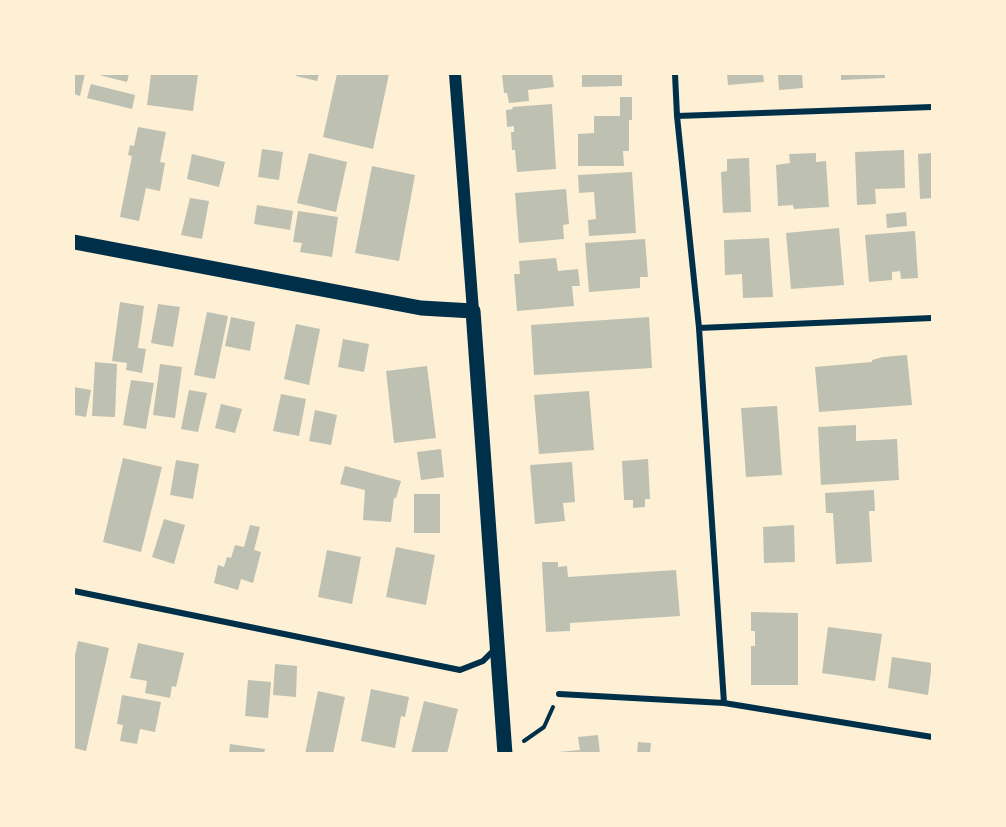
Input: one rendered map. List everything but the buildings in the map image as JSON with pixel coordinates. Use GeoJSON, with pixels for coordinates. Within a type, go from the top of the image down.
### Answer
{"type":"FeatureCollection","features":[{"type":"Feature","properties":{"kind":"main road"},"geometry":{"type":"LineString","coordinates":[[455,74],[499,646],[510,750]]}},
{"type":"Feature","properties":{"kind":"main road"},"geometry":{"type":"LineString","coordinates":[[74,242],[421,308],[473,311]]}},
{"type":"Feature","properties":{"kind":"street"},"geometry":{"type":"LineString","coordinates":[[675,74],[677,116],[699,328],[724,703]]}},
{"type":"Feature","properties":{"kind":"street"},"geometry":{"type":"LineString","coordinates":[[677,116],[933,107]]}},
{"type":"Feature","properties":{"kind":"street"},"geometry":{"type":"LineString","coordinates":[[699,328],[933,318]]}},
{"type":"Feature","properties":{"kind":"street"},"geometry":{"type":"LineString","coordinates":[[74,591],[460,670],[483,661],[499,646]]}},
{"type":"Feature","properties":{"kind":"street"},"geometry":{"type":"LineString","coordinates":[[559,694],[724,703],[933,737]]}},
{"type":"Feature","properties":{"kind":"path"},"geometry":{"type":"LineString","coordinates":[[510,750],[544,727],[559,694]]}}]}
